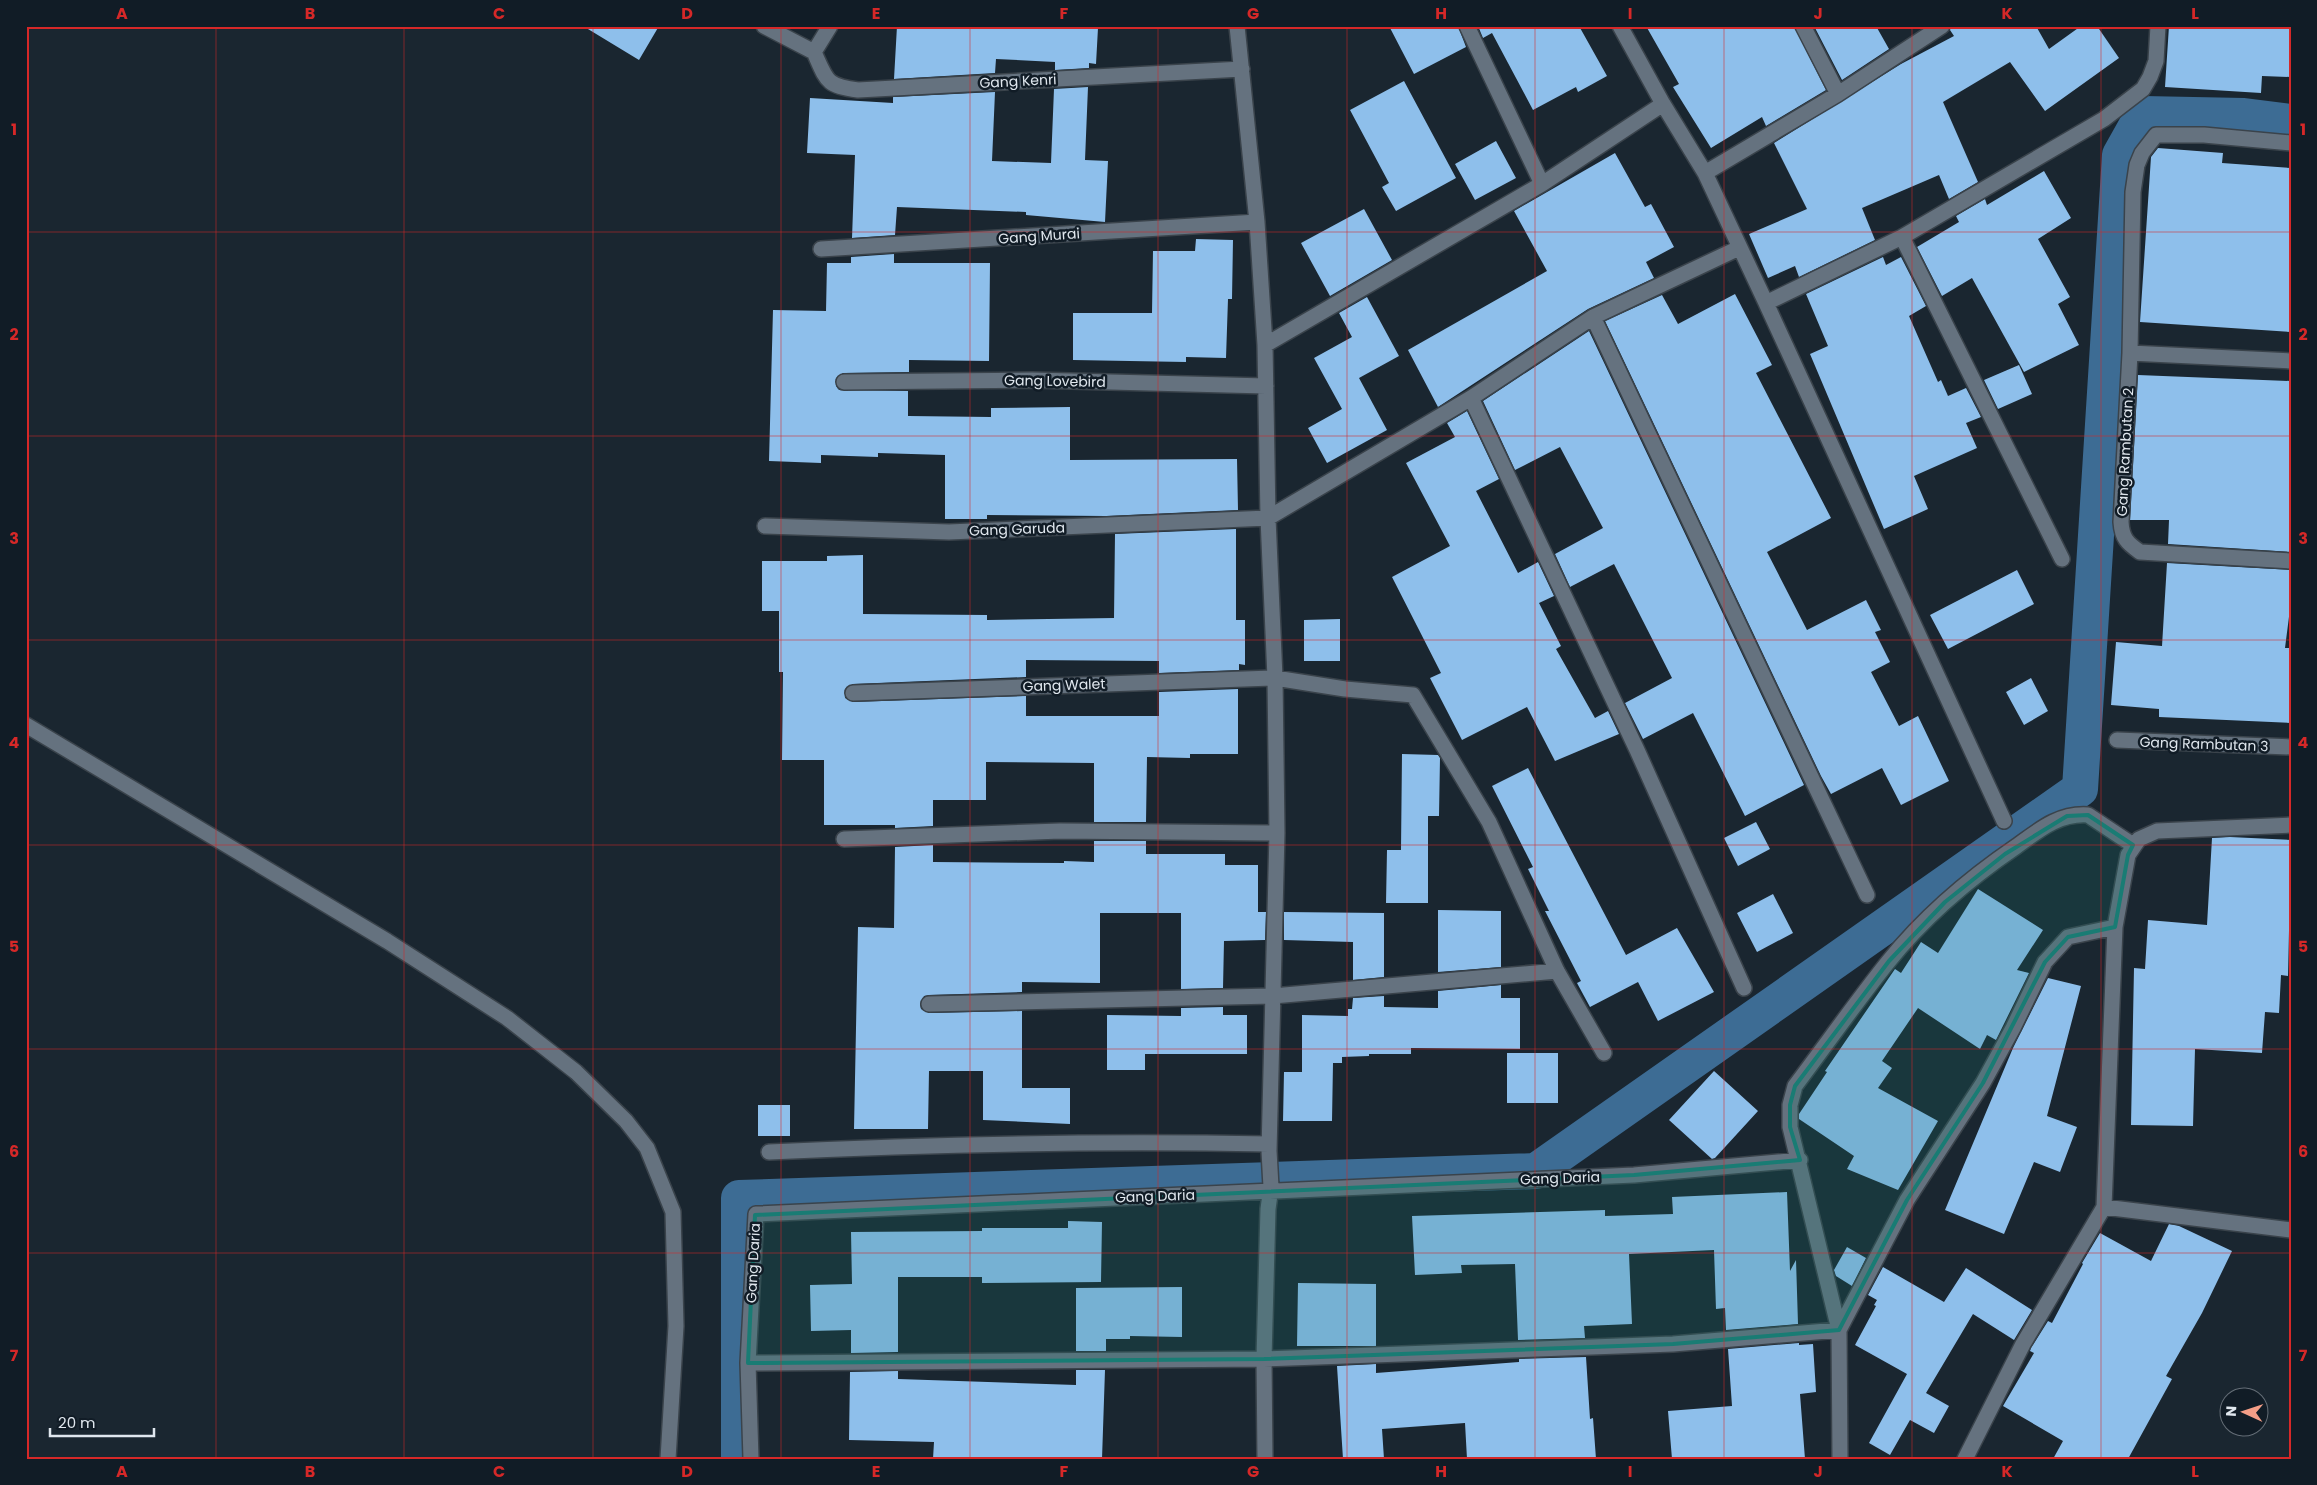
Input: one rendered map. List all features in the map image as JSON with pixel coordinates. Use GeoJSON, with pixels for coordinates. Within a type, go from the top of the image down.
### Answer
{"type":"FeatureCollection","features":[{"type":"Feature","properties":{"kind":"street"},"geometry":{"type":"LineString","coordinates":[[764,26],[814,52],[830,26]]}},
{"type":"Feature","properties":{"kind":"street"},"geometry":{"type":"LineString","coordinates":[[1237,26],[1257,222],[1266,345],[1268,518],[1275,678],[1277,834],[1269,1147],[1271,1189],[1268,1209],[1264,1359],[1265,1459]]}},
{"type":"Feature","properties":{"kind":"street"},"geometry":{"type":"LineString","coordinates":[[1467,26],[1542,184]]}},
{"type":"Feature","properties":{"kind":"street"},"geometry":{"type":"LineString","coordinates":[[1620,26],[1663,104],[1705,173],[2004,821]]}},
{"type":"Feature","properties":{"kind":"street"},"geometry":{"type":"LineString","coordinates":[[1803,26],[1838,94]]}},
{"type":"Feature","properties":{"kind":"street"},"geometry":{"type":"LineString","coordinates":[[1705,173],[1838,94],[1942,26]]}},
{"type":"Feature","properties":{"kind":"street"},"geometry":{"type":"LineString","coordinates":[[1766,304],[1902,237],[2104,119],[2143,89],[2150,77],[2156,61],[2158,26]]}},
{"type":"Feature","properties":{"kind":"street","name":"Gang Kenri"},"geometry":{"type":"LineString","coordinates":[[814,52],[829,82],[837,88],[858,90],[1242,69]]}},
{"type":"Feature","properties":{"kind":"street"},"geometry":{"type":"LineString","coordinates":[[1266,345],[1542,184],[1663,104]]}},
{"type":"Feature","properties":{"kind":"street","name":"Gang Rambutan 2"},"geometry":{"type":"LineString","coordinates":[[2291,143],[2204,135],[2156,135],[2142,153],[2137,165],[2133,192],[2130,353],[2121,522],[2122,534],[2127,544],[2140,552],[2291,561]]}},
{"type":"Feature","properties":{"kind":"street","name":"Gang Murai"},"geometry":{"type":"LineString","coordinates":[[821,249],[1257,222]]}},
{"type":"Feature","properties":{"kind":"street"},"geometry":{"type":"LineString","coordinates":[[1902,237],[2062,559]]}},
{"type":"Feature","properties":{"kind":"street"},"geometry":{"type":"LineString","coordinates":[[1268,518],[1471,398],[1593,317],[1739,248]]}},
{"type":"Feature","properties":{"kind":"street"},"geometry":{"type":"LineString","coordinates":[[1593,317],[1868,894]]}},
{"type":"Feature","properties":{"kind":"street"},"geometry":{"type":"LineString","coordinates":[[2130,353],[2291,361]]}},
{"type":"Feature","properties":{"kind":"street","name":"Gang Lovebird"},"geometry":{"type":"LineString","coordinates":[[844,382],[1032,380],[1266,386]]}},
{"type":"Feature","properties":{"kind":"street"},"geometry":{"type":"LineString","coordinates":[[1471,398],[1637,750],[1744,988]]}},
{"type":"Feature","properties":{"kind":"street","name":"Gang Garuda"},"geometry":{"type":"LineString","coordinates":[[766,526],[949,532],[1268,518]]}},
{"type":"Feature","properties":{"kind":"street","name":"Gang Walet"},"geometry":{"type":"LineString","coordinates":[[853,693],[1275,678],[1345,689],[1413,695],[1490,822],[1557,971]]}},
{"type":"Feature","properties":{"kind":"street"},"geometry":{"type":"LineString","coordinates":[[26,725],[387,941],[507,1018],[576,1072],[626,1120],[647,1148],[673,1212],[676,1326],[668,1459]]}},
{"type":"Feature","properties":{"kind":"street","name":"Gang Rambutan 3"},"geometry":{"type":"LineString","coordinates":[[2117,740],[2291,747]]}},
{"type":"Feature","properties":{"kind":"street"},"geometry":{"type":"LineString","coordinates":[[1840,1459],[1839,1330],[1800,1160],[1790,1127],[1790,1105],[1795,1086],[1889,961],[1945,902],[2005,854],[2048,824],[2066,816],[2088,815],[2133,845]]}},
{"type":"Feature","properties":{"kind":"street"},"geometry":{"type":"LineString","coordinates":[[1965,1459],[2023,1344],[2104,1207],[2115,927],[2128,855],[2133,845],[2139,839],[2157,831],[2291,825]]}},
{"type":"Feature","properties":{"kind":"street"},"geometry":{"type":"LineString","coordinates":[[844,839],[1060,831],[1277,834]]}},
{"type":"Feature","properties":{"kind":"street"},"geometry":{"type":"LineString","coordinates":[[1839,1330],[1907,1200],[1983,1084],[2045,962],[2068,937],[2115,927]]}},
{"type":"Feature","properties":{"kind":"street"},"geometry":{"type":"LineString","coordinates":[[929,1004],[1273,996],[1557,971],[1604,1053]]}},
{"type":"Feature","properties":{"kind":"street"},"geometry":{"type":"LineString","coordinates":[[770,1152],[873,1147],[1176,1142],[1269,1147]]}},
{"type":"Feature","properties":{"kind":"street","name":"Gang Daria"},"geometry":{"type":"LineString","coordinates":[[751,1459],[748,1363],[756,1214],[1271,1189],[1634,1175],[1800,1160]]}},
{"type":"Feature","properties":{"kind":"street"},"geometry":{"type":"LineString","coordinates":[[2104,1207],[2291,1230]]}},
{"type":"Feature","properties":{"kind":"street"},"geometry":{"type":"LineString","coordinates":[[748,1363],[1264,1359],[1673,1344],[1839,1330]]}},
{"type":"Feature","properties":{"kind":"highlighted area"},"geometry":{"type":"Polygon","coordinates":[[[2088,815],[2133,845],[2128,855],[2115,927],[2068,937],[2045,962],[1983,1083],[1907,1200],[1839,1330],[1673,1344],[1264,1359],[748,1363],[755,1215],[1634,1175],[1800,1160],[1790,1127],[1790,1105],[1795,1086],[1889,961],[1945,902],[2005,854],[2067,816],[2088,815]]]}},
{"type":"Feature","properties":{"kind":"building"},"geometry":{"type":"Polygon","coordinates":[[[583,26],[659,26],[639,60],[583,26]]]}},
{"type":"Feature","properties":{"kind":"building"},"geometry":{"type":"Polygon","coordinates":[[[897,26],[1098,28],[1096,64],[1089,63],[1089,68],[1055,70],[1055,62],[996,59],[995,73],[894,79],[897,26]]]}},
{"type":"Feature","properties":{"kind":"building"},"geometry":{"type":"Polygon","coordinates":[[[1389,26],[1458,26],[1466,47],[1414,74],[1389,26]]]}},
{"type":"Feature","properties":{"kind":"building"},"geometry":{"type":"Polygon","coordinates":[[[1478,26],[1579,26],[1607,76],[1578,92],[1576,87],[1533,110],[1492,33],[1483,38],[1478,26]]]}},
{"type":"Feature","properties":{"kind":"building"},"geometry":{"type":"Polygon","coordinates":[[[1646,26],[1794,26],[1826,90],[1766,126],[1762,117],[1711,148],[1673,87],[1679,84],[1646,26]]]}},
{"type":"Feature","properties":{"kind":"building"},"geometry":{"type":"Polygon","coordinates":[[[1814,26],[1876,26],[1889,49],[1842,80],[1814,26]]]}},
{"type":"Feature","properties":{"kind":"building"},"geometry":{"type":"Polygon","coordinates":[[[1951,26],[2036,26],[2049,49],[2081,26],[2097,26],[2119,58],[2045,111],[2010,62],[1943,102],[1978,182],[1949,199],[1939,175],[1862,208],[1875,240],[1799,277],[1795,266],[1768,278],[1749,234],[1807,209],[1774,143],[1901,64],[1954,36],[1950,30],[1951,26]]]}},
{"type":"Feature","properties":{"kind":"building"},"geometry":{"type":"Polygon","coordinates":[[[2169,26],[2291,26],[2291,77],[2262,76],[2261,93],[2165,87],[2169,26]]]}},
{"type":"Feature","properties":{"kind":"building"},"geometry":{"type":"Polygon","coordinates":[[[1404,81],[1456,178],[1396,211],[1382,187],[1389,183],[1350,110],[1404,81]]]}},
{"type":"Feature","properties":{"kind":"building"},"geometry":{"type":"Polygon","coordinates":[[[1088,87],[1085,160],[1108,161],[1105,222],[1026,215],[1026,212],[897,207],[895,235],[852,238],[855,155],[807,153],[810,98],[893,103],[893,97],[995,92],[992,161],[1051,163],[1054,89],[1088,87]]]}},
{"type":"Feature","properties":{"kind":"building"},"geometry":{"type":"Polygon","coordinates":[[[1496,141],[1516,178],[1475,200],[1455,164],[1496,141]]]}},
{"type":"Feature","properties":{"kind":"building"},"geometry":{"type":"Polygon","coordinates":[[[2158,148],[2223,153],[2222,163],[2291,168],[2291,332],[2140,322],[2151,157],[2158,148]]]}},
{"type":"Feature","properties":{"kind":"building"},"geometry":{"type":"Polygon","coordinates":[[[1615,153],[1645,207],[1651,204],[1674,247],[1646,262],[1654,278],[1588,309],[1438,407],[1408,350],[1547,271],[1514,211],[1615,153]]]}},
{"type":"Feature","properties":{"kind":"building"},"geometry":{"type":"Polygon","coordinates":[[[2044,171],[2071,218],[2038,239],[2070,297],[2058,304],[2079,345],[2024,372],[1972,278],[1942,296],[1917,247],[1959,222],[1956,216],[1985,199],[1987,205],[2044,171]]]}},
{"type":"Feature","properties":{"kind":"building"},"geometry":{"type":"Polygon","coordinates":[[[1364,209],[1392,260],[1330,296],[1301,243],[1364,209]]]}},
{"type":"Feature","properties":{"kind":"building"},"geometry":{"type":"Polygon","coordinates":[[[1196,239],[1233,240],[1232,299],[1228,299],[1226,358],[1186,357],[1186,362],[1073,360],[1073,313],[1152,313],[1153,251],[1195,251],[1196,239]]]}},
{"type":"Feature","properties":{"kind":"building"},"geometry":{"type":"Polygon","coordinates":[[[894,254],[894,263],[990,263],[989,361],[909,360],[909,372],[843,373],[836,378],[836,386],[839,390],[908,391],[908,416],[991,417],[991,408],[1070,407],[1070,460],[1237,459],[1238,510],[1106,516],[987,515],[987,519],[945,519],[945,455],[878,453],[878,457],[821,455],[821,463],[769,461],[773,310],[826,311],[827,263],[851,263],[851,257],[894,254]]]}},
{"type":"Feature","properties":{"kind":"building"},"geometry":{"type":"Polygon","coordinates":[[[1883,257],[1886,265],[1901,257],[1926,306],[1909,316],[1938,382],[1941,380],[1948,396],[1966,388],[1981,417],[1966,423],[1977,448],[1914,476],[1928,509],[1884,529],[1810,354],[1828,346],[1806,294],[1883,257]]]}},
{"type":"Feature","properties":{"kind":"building"},"geometry":{"type":"Polygon","coordinates":[[[1735,294],[1772,365],[1756,373],[1831,518],[1767,552],[1807,630],[1866,600],[1881,630],[1875,632],[1890,662],[1871,672],[1899,726],[1918,716],[1949,781],[1901,805],[1882,768],[1831,794],[1605,321],[1662,295],[1678,324],[1735,294]]]}},
{"type":"Feature","properties":{"kind":"building"},"geometry":{"type":"Polygon","coordinates":[[[1367,297],[1399,356],[1359,378],[1387,430],[1327,463],[1308,428],[1342,409],[1314,358],[1352,337],[1339,313],[1367,297]]]}},
{"type":"Feature","properties":{"kind":"building"},"geometry":{"type":"Polygon","coordinates":[[[1589,331],[1804,785],[1745,816],[1693,713],[1643,739],[1625,703],[1672,678],[1614,564],[1570,587],[1555,554],[1603,528],[1560,447],[1515,470],[1483,401],[1589,331]]]}},
{"type":"Feature","properties":{"kind":"building"},"geometry":{"type":"Polygon","coordinates":[[[2019,365],[2032,394],[1998,409],[1984,380],[2019,365]]]}},
{"type":"Feature","properties":{"kind":"building"},"geometry":{"type":"Polygon","coordinates":[[[2138,375],[2291,381],[2291,552],[2168,544],[2169,520],[2130,520],[2138,375]]]}},
{"type":"Feature","properties":{"kind":"building"},"geometry":{"type":"Polygon","coordinates":[[[1467,411],[1499,479],[1476,491],[1518,573],[1538,562],[1554,596],[1539,603],[1561,646],[1556,649],[1595,718],[1608,711],[1619,734],[1555,761],[1527,707],[1462,740],[1430,678],[1441,673],[1392,577],[1450,546],[1406,463],[1455,437],[1447,423],[1467,411]]]}},
{"type":"Feature","properties":{"kind":"building"},"geometry":{"type":"Polygon","coordinates":[[[1236,529],[1236,620],[1245,620],[1245,665],[1239,664],[1239,670],[1159,673],[1159,661],[1026,660],[1026,677],[853,684],[845,689],[845,698],[853,702],[1026,696],[1026,716],[1159,716],[1159,692],[1238,689],[1238,754],[1190,754],[1190,758],[1147,757],[1146,822],[1094,822],[1094,763],[986,762],[986,800],[933,800],[933,826],[895,828],[895,825],[824,825],[824,760],[782,760],[783,672],[779,672],[779,611],[762,611],[762,561],[827,561],[827,556],[863,555],[863,614],[987,615],[987,620],[1114,618],[1115,534],[1236,529]]]}},
{"type":"Feature","properties":{"kind":"building"},"geometry":{"type":"Polygon","coordinates":[[[2167,563],[2291,570],[2291,601],[2285,648],[2291,648],[2291,723],[2159,717],[2159,709],[2111,705],[2116,642],[2162,646],[2167,563]]]}},
{"type":"Feature","properties":{"kind":"building"},"geometry":{"type":"Polygon","coordinates":[[[2017,570],[2034,604],[1948,649],[1930,615],[2017,570]]]}},
{"type":"Feature","properties":{"kind":"building"},"geometry":{"type":"Polygon","coordinates":[[[1340,619],[1340,661],[1304,661],[1304,620],[1340,619]]]}},
{"type":"Feature","properties":{"kind":"building"},"geometry":{"type":"Polygon","coordinates":[[[2031,678],[2048,711],[2024,725],[2006,692],[2031,678]]]}},
{"type":"Feature","properties":{"kind":"building"},"geometry":{"type":"Polygon","coordinates":[[[1402,754],[1438,755],[1440,758],[1439,816],[1428,816],[1428,903],[1386,903],[1387,850],[1401,850],[1402,754]]]}},
{"type":"Feature","properties":{"kind":"building"},"geometry":{"type":"Polygon","coordinates":[[[1528,768],[1626,955],[1677,928],[1714,992],[1658,1021],[1638,982],[1590,1007],[1577,983],[1581,981],[1545,911],[1549,911],[1528,869],[1533,867],[1492,786],[1528,768]]]}},
{"type":"Feature","properties":{"kind":"building"},"geometry":{"type":"Polygon","coordinates":[[[1756,822],[1770,849],[1738,866],[1724,838],[1756,822]]]}},
{"type":"Feature","properties":{"kind":"building"},"geometry":{"type":"Polygon","coordinates":[[[2212,838],[2291,840],[2288,976],[2281,975],[2279,1013],[2265,1012],[2262,1053],[2195,1049],[2193,1126],[2131,1125],[2134,968],[2145,969],[2148,920],[2207,925],[2212,838]]]}},
{"type":"Feature","properties":{"kind":"building"},"geometry":{"type":"Polygon","coordinates":[[[1094,841],[1146,841],[1146,854],[1225,854],[1225,865],[1258,865],[1258,912],[1266,912],[1265,940],[1224,941],[1223,988],[1181,989],[1181,913],[1100,913],[1100,983],[1022,982],[1022,992],[929,995],[924,996],[920,1004],[921,1009],[929,1013],[1022,1011],[1022,1088],[1070,1088],[1070,1124],[983,1120],[983,1071],[929,1071],[928,1129],[854,1129],[858,927],[894,928],[895,847],[933,845],[933,862],[1064,863],[1064,861],[1094,862],[1094,841]]]}},
{"type":"Feature","properties":{"kind":"building"},"geometry":{"type":"Polygon","coordinates":[[[1978,889],[2043,930],[2017,970],[2029,973],[1996,1040],[1987,1035],[1980,1049],[1918,1008],[1882,1061],[1892,1068],[1878,1088],[1938,1121],[1898,1190],[1847,1169],[1854,1156],[1799,1119],[1799,1114],[1827,1072],[1825,1071],[1895,969],[1901,973],[1921,942],[1938,953],[1978,889]]]}},
{"type":"Feature","properties":{"kind":"building"},"geometry":{"type":"Polygon","coordinates":[[[1773,894],[1793,933],[1757,952],[1737,913],[1773,894]]]}},
{"type":"Feature","properties":{"kind":"building"},"geometry":{"type":"Polygon","coordinates":[[[1438,910],[1501,911],[1501,967],[1438,972],[1438,910]]]}},
{"type":"Feature","properties":{"kind":"building"},"geometry":{"type":"Polygon","coordinates":[[[1284,912],[1384,913],[1384,977],[1353,980],[1353,942],[1284,940],[1284,912]]]}},
{"type":"Feature","properties":{"kind":"building"},"geometry":{"type":"Polygon","coordinates":[[[2048,978],[2081,986],[2047,1116],[2077,1127],[2060,1172],[2034,1162],[2004,1234],[1945,1210],[2013,1048],[2048,978]]]}},
{"type":"Feature","properties":{"kind":"building"},"geometry":{"type":"Polygon","coordinates":[[[1501,985],[1501,998],[1520,998],[1520,1049],[1411,1048],[1411,1054],[1369,1054],[1369,1056],[1342,1057],[1342,1063],[1333,1063],[1332,1121],[1283,1121],[1284,1072],[1302,1072],[1302,1015],[1348,1016],[1348,1009],[1352,1009],[1353,998],[1384,996],[1384,1007],[1438,1008],[1438,991],[1501,985]]]}},
{"type":"Feature","properties":{"kind":"building"},"geometry":{"type":"Polygon","coordinates":[[[1223,1007],[1223,1015],[1247,1015],[1247,1054],[1145,1054],[1145,1070],[1107,1070],[1107,1015],[1181,1016],[1181,1008],[1223,1007]]]}},
{"type":"Feature","properties":{"kind":"building"},"geometry":{"type":"Polygon","coordinates":[[[1507,1053],[1558,1053],[1558,1103],[1507,1103],[1507,1053]]]}},
{"type":"Feature","properties":{"kind":"building"},"geometry":{"type":"Polygon","coordinates":[[[1714,1071],[1758,1111],[1712,1159],[1669,1120],[1714,1071]]]}},
{"type":"Feature","properties":{"kind":"building"},"geometry":{"type":"Polygon","coordinates":[[[758,1105],[790,1105],[790,1136],[758,1136],[758,1105]]]}},
{"type":"Feature","properties":{"kind":"building"},"geometry":{"type":"Polygon","coordinates":[[[1787,1192],[1790,1271],[1796,1260],[1798,1324],[1726,1330],[1725,1308],[1716,1309],[1714,1250],[1629,1254],[1632,1324],[1584,1326],[1585,1338],[1518,1340],[1515,1264],[1461,1265],[1462,1273],[1415,1275],[1412,1216],[1605,1210],[1605,1216],[1673,1214],[1672,1197],[1787,1192]]]}},
{"type":"Feature","properties":{"kind":"building"},"geometry":{"type":"Polygon","coordinates":[[[1068,1221],[1102,1222],[1101,1282],[982,1283],[982,1277],[898,1277],[898,1352],[851,1353],[851,1330],[811,1331],[810,1285],[852,1284],[851,1232],[982,1231],[982,1228],[1068,1228],[1068,1221]]]}},
{"type":"Feature","properties":{"kind":"building"},"geometry":{"type":"Polygon","coordinates":[[[2169,1224],[2179,1226],[2232,1251],[2202,1313],[2166,1376],[2172,1379],[2128,1459],[2053,1459],[2063,1441],[2003,1406],[2034,1353],[2030,1351],[2031,1348],[2048,1321],[2052,1323],[2082,1263],[2100,1233],[2151,1261],[2169,1224]]]}},
{"type":"Feature","properties":{"kind":"building"},"geometry":{"type":"Polygon","coordinates":[[[1847,1247],[1866,1258],[1852,1286],[1836,1276],[1834,1270],[1847,1247]]]}},
{"type":"Feature","properties":{"kind":"building"},"geometry":{"type":"Polygon","coordinates":[[[1883,1267],[1944,1302],[1966,1268],[2032,1310],[2014,1340],[1973,1314],[1926,1393],[1949,1406],[1934,1433],[1910,1420],[1890,1455],[1869,1443],[1907,1374],[1855,1345],[1876,1306],[1874,1305],[1877,1300],[1868,1295],[1883,1267]]]}},
{"type":"Feature","properties":{"kind":"building"},"geometry":{"type":"Polygon","coordinates":[[[1298,1283],[1376,1284],[1376,1346],[1297,1346],[1298,1283]]]}},
{"type":"Feature","properties":{"kind":"building"},"geometry":{"type":"Polygon","coordinates":[[[1182,1287],[1182,1337],[1130,1336],[1130,1339],[1106,1339],[1106,1351],[1076,1351],[1076,1288],[1182,1287]]]}},
{"type":"Feature","properties":{"kind":"building"},"geometry":{"type":"Polygon","coordinates":[[[1799,1343],[1799,1345],[1813,1344],[1816,1392],[1800,1394],[1805,1459],[1672,1459],[1668,1411],[1732,1406],[1728,1349],[1799,1343]]]}},
{"type":"Feature","properties":{"kind":"building"},"geometry":{"type":"Polygon","coordinates":[[[1586,1357],[1590,1419],[1593,1418],[1596,1459],[1467,1459],[1465,1423],[1382,1429],[1384,1459],[1343,1459],[1337,1366],[1376,1364],[1376,1373],[1519,1362],[1519,1359],[1586,1357]]]}},
{"type":"Feature","properties":{"kind":"building"},"geometry":{"type":"Polygon","coordinates":[[[1076,1370],[1105,1370],[1102,1459],[933,1459],[934,1442],[849,1440],[850,1372],[898,1371],[898,1379],[1076,1385],[1076,1370]]]}},
{"type":"Feature","properties":{"kind":"waterway"},"geometry":{"type":"LineString","coordinates":[[739,1459],[739,1198],[1536,1171],[2080,789],[2120,155],[2143,114],[2244,116],[2291,122]]}}]}
